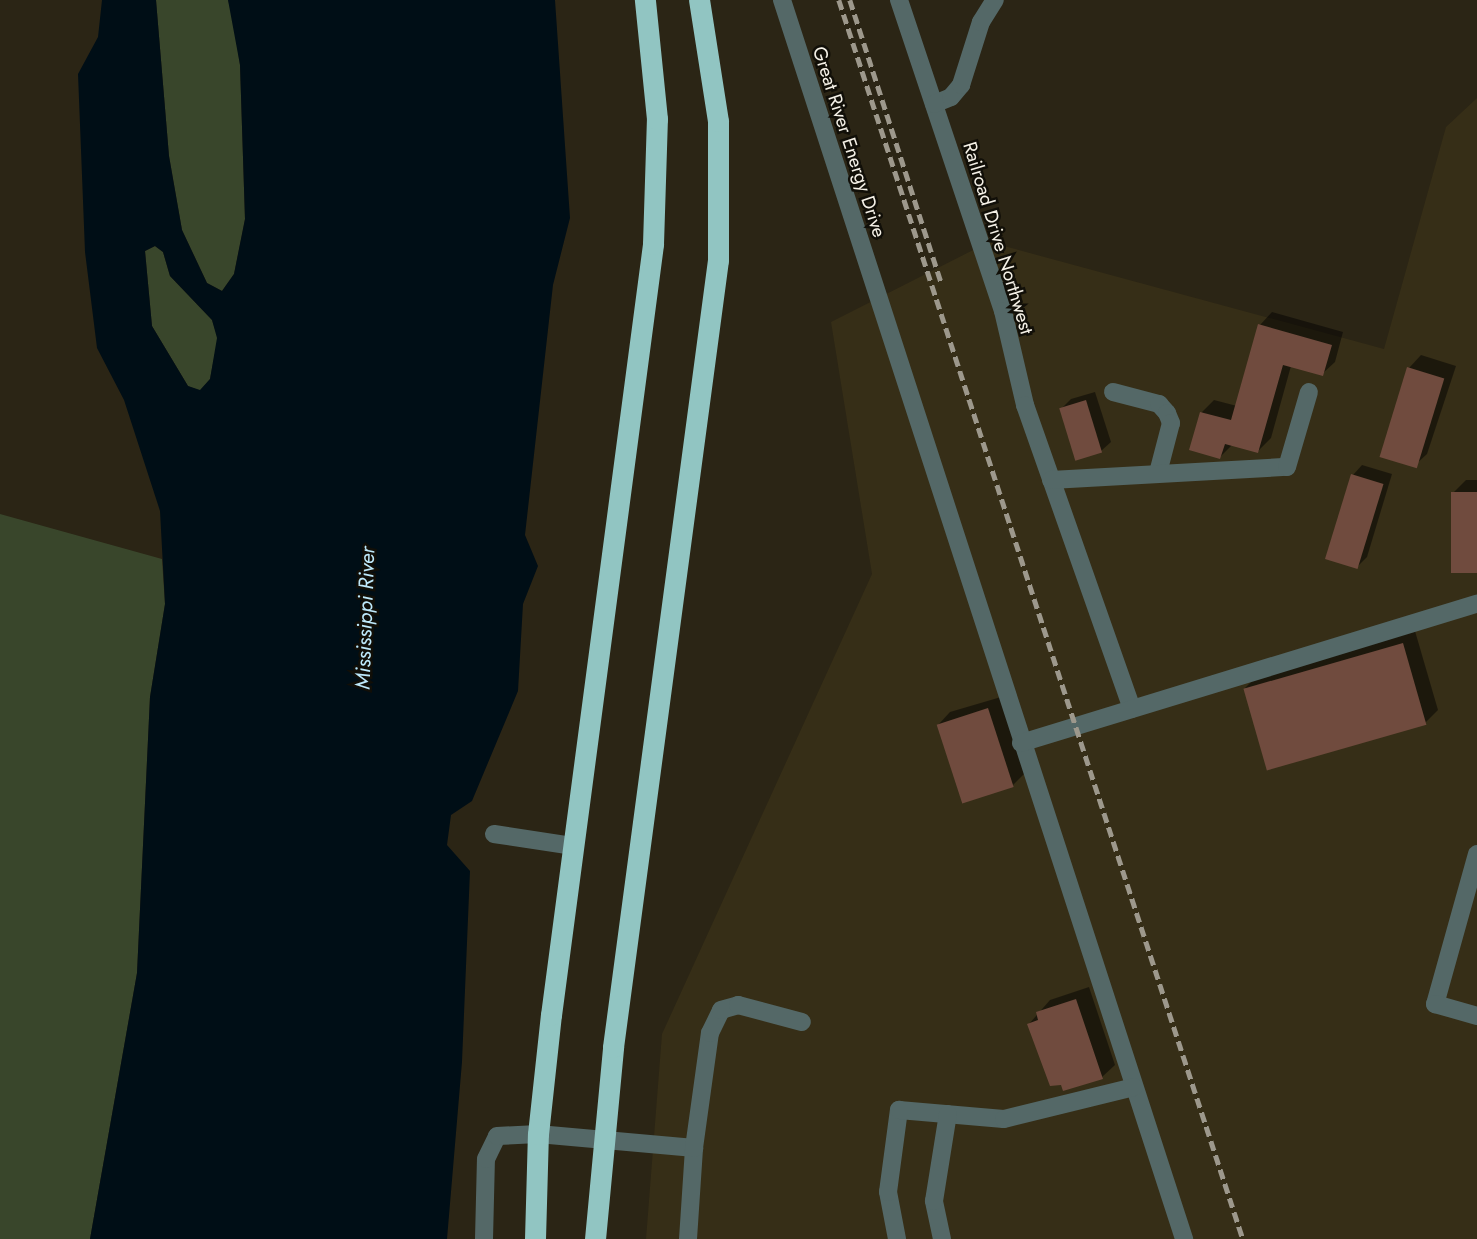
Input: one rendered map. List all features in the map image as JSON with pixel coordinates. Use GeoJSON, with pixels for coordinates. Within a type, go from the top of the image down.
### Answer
{"type":"FeatureCollection","features":[{"type":"Feature","properties":{"kind":"highway"},"geometry":{"type":"LineString","coordinates":[[535,1239],[538,1134],[572,846],[653,244],[657,119],[645,0]]}},
{"type":"Feature","properties":{"kind":"highway"},"geometry":{"type":"LineString","coordinates":[[595,1239],[602,1138],[718,260],[718,121],[699,0]]}},
{"type":"Feature","properties":{"kind":"street","name":"Great River Energy Drive"},"geometry":{"type":"LineString","coordinates":[[782,0],[875,297],[1184,1239]]}},
{"type":"Feature","properties":{"kind":"street","name":"Railroad Drive Northwest"},"geometry":{"type":"LineString","coordinates":[[899,0],[1003,312],[1025,405],[1132,709]]}},
{"type":"Feature","properties":{"kind":"street"},"geometry":{"type":"LineString","coordinates":[[934,104],[951,97],[961,85],[981,22],[995,0]]}},
{"type":"Feature","properties":{"kind":"street"},"geometry":{"type":"LineString","coordinates":[[1113,392],[1159,404],[1167,414],[1171,423],[1158,473]]}},
{"type":"Feature","properties":{"kind":"street"},"geometry":{"type":"LineString","coordinates":[[1052,485],[1158,473],[1287,467],[1309,392]]}},
{"type":"Feature","properties":{"kind":"street"},"geometry":{"type":"LineString","coordinates":[[1021,743],[1477,604]]}},
{"type":"Feature","properties":{"kind":"street"},"geometry":{"type":"LineString","coordinates":[[494,834],[572,846]]}},
{"type":"Feature","properties":{"kind":"street"},"geometry":{"type":"LineString","coordinates":[[1477,853],[1435,1004],[1477,1016]]}},
{"type":"Feature","properties":{"kind":"street"},"geometry":{"type":"LineString","coordinates":[[688,1239],[694,1148],[710,1033],[721,1010],[738,1005],[803,1022]]}},
{"type":"Feature","properties":{"kind":"street"},"geometry":{"type":"LineString","coordinates":[[897,1239],[888,1192],[899,1110],[1004,1119],[1134,1087]]}},
{"type":"Feature","properties":{"kind":"street"},"geometry":{"type":"LineString","coordinates":[[942,1239],[934,1200],[948,1114]]}},
{"type":"Feature","properties":{"kind":"street"},"geometry":{"type":"LineString","coordinates":[[484,1239],[489,1146],[505,1133],[602,1138],[694,1148]]}},
{"type":"Feature","properties":{"kind":"shaded area"},"geometry":{"type":"Polygon","coordinates":[[[1477,98],[1477,1239],[646,1239],[662,1034],[872,574],[831,322],[989,242],[1384,349],[1446,127],[1477,98]]]}},
{"type":"Feature","properties":{"kind":"green space"},"geometry":{"type":"Polygon","coordinates":[[[156,0],[228,0],[233,18],[240,65],[245,219],[234,274],[222,291],[207,283],[182,230],[169,156],[156,0]]]}},
{"type":"Feature","properties":{"kind":"green space"},"geometry":{"type":"Polygon","coordinates":[[[155,246],[163,252],[170,276],[212,320],[218,338],[210,379],[200,391],[188,386],[152,326],[145,251],[155,246]]]}},
{"type":"Feature","properties":{"kind":"green space"},"geometry":{"type":"Polygon","coordinates":[[[0,514],[162,559],[165,604],[150,697],[137,973],[90,1239],[0,1239],[0,514]]]}},
{"type":"Feature","properties":{"kind":"water","name":"Mississippi River"},"geometry":{"type":"Polygon","coordinates":[[[102,0],[156,0],[169,156],[182,230],[207,283],[222,291],[234,274],[245,219],[240,65],[228,0],[555,0],[570,218],[553,285],[525,535],[538,566],[523,604],[518,691],[472,801],[451,815],[447,845],[470,871],[462,1062],[447,1239],[90,1239],[137,973],[150,697],[165,604],[160,511],[124,400],[97,348],[85,252],[78,74],[98,37],[102,0]],[[155,246],[145,251],[152,326],[188,386],[200,390],[210,379],[217,338],[212,320],[170,276],[163,252],[155,246]]]}},
{"type":"Feature","properties":{"kind":"building"},"geometry":{"type":"Polygon","coordinates":[[[1258,324],[1332,345],[1323,376],[1283,365],[1258,453],[1225,444],[1220,459],[1189,450],[1200,412],[1231,420],[1258,324]]]}},
{"type":"Feature","properties":{"kind":"building"},"geometry":{"type":"Polygon","coordinates":[[[1407,367],[1444,378],[1417,468],[1380,457],[1407,367]]]}},
{"type":"Feature","properties":{"kind":"building"},"geometry":{"type":"Polygon","coordinates":[[[1086,400],[1102,453],[1075,461],[1059,408],[1086,400]]]}},
{"type":"Feature","properties":{"kind":"building"},"geometry":{"type":"Polygon","coordinates":[[[1351,474],[1384,484],[1357,569],[1325,559],[1351,474]]]}},
{"type":"Feature","properties":{"kind":"building"},"geometry":{"type":"Polygon","coordinates":[[[1451,492],[1477,492],[1477,573],[1451,573],[1451,492]]]}},
{"type":"Feature","properties":{"kind":"building"},"geometry":{"type":"Polygon","coordinates":[[[1403,643],[1426,725],[1267,770],[1243,689],[1403,643]]]}},
{"type":"Feature","properties":{"kind":"building"},"geometry":{"type":"Polygon","coordinates":[[[988,708],[1014,787],[962,804],[937,725],[988,708]]]}},
{"type":"Feature","properties":{"kind":"building"},"geometry":{"type":"Polygon","coordinates":[[[1076,999],[1103,1079],[1063,1091],[1061,1085],[1050,1086],[1027,1024],[1038,1020],[1036,1012],[1076,999]]]}},
{"type":"Feature","properties":{"kind":"railway"},"geometry":{"type":"LineString","coordinates":[[839,0],[1243,1239]]}},
{"type":"Feature","properties":{"kind":"railway"},"geometry":{"type":"LineString","coordinates":[[850,0],[942,284]]}}]}
